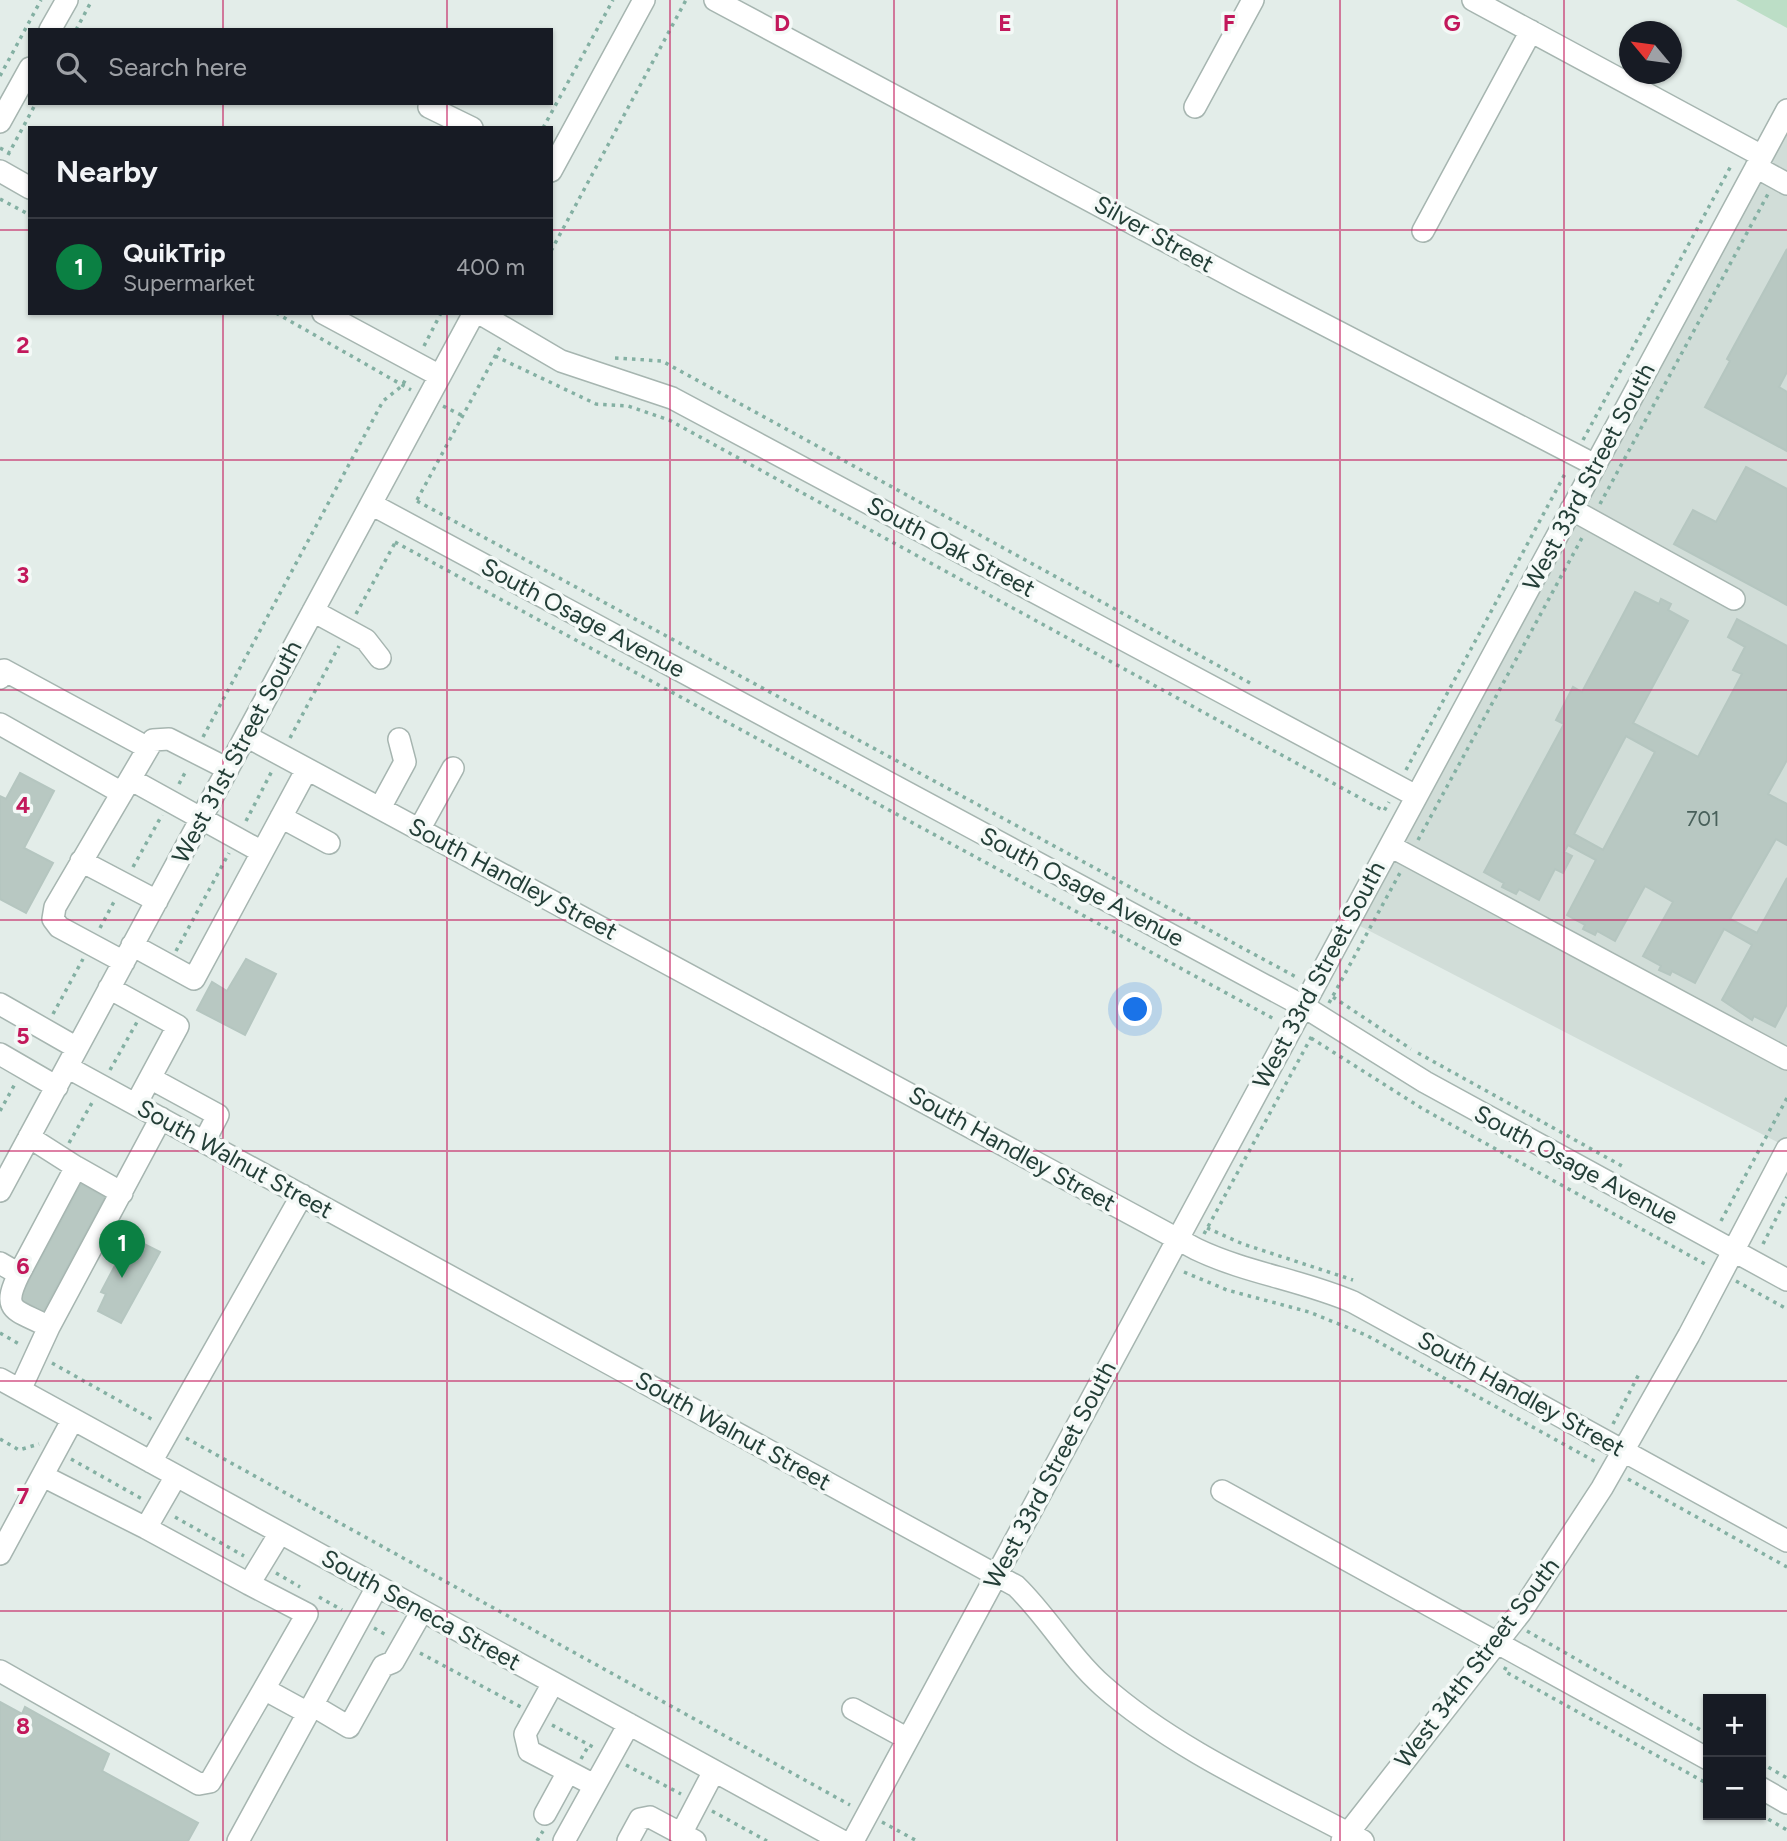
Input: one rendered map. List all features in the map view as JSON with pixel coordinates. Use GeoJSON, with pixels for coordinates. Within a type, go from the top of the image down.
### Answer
{"type":"FeatureCollection","features":[{"type":"Feature","properties":{"kind":"street"},"geometry":{"type":"LineString","coordinates":[[51,28],[66,0]]}},
{"type":"Feature","properties":{"kind":"street"},"geometry":{"type":"LineString","coordinates":[[553,167],[644,0]]}},
{"type":"Feature","properties":{"kind":"street","name":"Silver Street"},"geometry":{"type":"LineString","coordinates":[[715,0],[1244,283],[1595,466]]}},
{"type":"Feature","properties":{"kind":"street"},"geometry":{"type":"LineString","coordinates":[[1195,107],[1253,0]]}},
{"type":"Feature","properties":{"kind":"street"},"geometry":{"type":"LineString","coordinates":[[1473,0],[1759,162],[1782,181]]}},
{"type":"Feature","properties":{"kind":"street"},"geometry":{"type":"LineString","coordinates":[[1423,231],[1531,31]]}},
{"type":"Feature","properties":{"kind":"street"},"geometry":{"type":"LineString","coordinates":[[0,122],[28,72]]}},
{"type":"Feature","properties":{"kind":"street"},"geometry":{"type":"LineString","coordinates":[[429,107],[468,126]]}},
{"type":"Feature","properties":{"kind":"street","name":"West 33rd Street South"},"geometry":{"type":"LineString","coordinates":[[853,1841],[996,1575],[1187,1244],[1313,986],[1759,162],[1781,137],[1787,110]]}},
{"type":"Feature","properties":{"kind":"street"},"geometry":{"type":"LineString","coordinates":[[2,166],[28,186]]}},
{"type":"Feature","properties":{"kind":"street"},"geometry":{"type":"LineString","coordinates":[[327,315],[440,376]]}},
{"type":"Feature","properties":{"kind":"street","name":"West 31st Street South"},"geometry":{"type":"LineString","coordinates":[[0,1191],[440,376],[476,315]]}},
{"type":"Feature","properties":{"kind":"street","name":"South Oak Street"},"geometry":{"type":"LineString","coordinates":[[480,315],[573,366],[672,398],[1416,796]]}},
{"type":"Feature","properties":{"kind":"street","name":"South Osage Avenue"},"geometry":{"type":"LineString","coordinates":[[371,504],[1303,1006],[1425,1083],[1739,1242],[1787,1280]]}},
{"type":"Feature","properties":{"kind":"street"},"geometry":{"type":"LineString","coordinates":[[1572,509],[1734,599]]}},
{"type":"Feature","properties":{"kind":"street"},"geometry":{"type":"LineString","coordinates":[[313,611],[366,640],[380,658]]}},
{"type":"Feature","properties":{"kind":"street"},"geometry":{"type":"LineString","coordinates":[[0,678],[4,670],[148,748]]}},
{"type":"Feature","properties":{"kind":"street"},"geometry":{"type":"LineString","coordinates":[[0,724],[126,786],[169,801],[262,852]]}},
{"type":"Feature","properties":{"kind":"street","name":"South Handley Street"},"geometry":{"type":"LineString","coordinates":[[246,736],[1187,1244],[1237,1266],[1315,1287],[1353,1302],[1787,1541]]}},
{"type":"Feature","properties":{"kind":"street"},"geometry":{"type":"LineString","coordinates":[[228,769],[169,740],[157,738],[148,748],[52,914],[59,927],[91,944],[169,965],[194,979],[307,769]]}},
{"type":"Feature","properties":{"kind":"street"},"geometry":{"type":"LineString","coordinates":[[380,808],[405,762],[399,739]]}},
{"type":"Feature","properties":{"kind":"street"},"geometry":{"type":"LineString","coordinates":[[420,828],[453,768]]}},
{"type":"Feature","properties":{"kind":"street"},"geometry":{"type":"LineString","coordinates":[[281,817],[329,844]]}},
{"type":"Feature","properties":{"kind":"street"},"geometry":{"type":"LineString","coordinates":[[1390,846],[1787,1059]]}},
{"type":"Feature","properties":{"kind":"street"},"geometry":{"type":"LineString","coordinates":[[81,861],[157,901]]}},
{"type":"Feature","properties":{"kind":"street"},"geometry":{"type":"LineString","coordinates":[[110,988],[178,1026],[136,1104]]}},
{"type":"Feature","properties":{"kind":"street"},"geometry":{"type":"LineString","coordinates":[[0,1004],[77,1048]]}},
{"type":"Feature","properties":{"kind":"street"},"geometry":{"type":"LineString","coordinates":[[0,1054],[57,1087]]}},
{"type":"Feature","properties":{"kind":"street","name":"South Walnut Street"},"geometry":{"type":"LineString","coordinates":[[67,1067],[1016,1586],[1038,1607],[1087,1670],[1140,1716],[1351,1838]]}},
{"type":"Feature","properties":{"kind":"street"},"geometry":{"type":"LineString","coordinates":[[150,1078],[218,1115],[204,1142]]}},
{"type":"Feature","properties":{"kind":"street"},"geometry":{"type":"LineString","coordinates":[[20,1390],[49,1327],[161,1118]]}},
{"type":"Feature","properties":{"kind":"street"},"geometry":{"type":"LineString","coordinates":[[29,1137],[122,1193]]}},
{"type":"Feature","properties":{"kind":"street","name":"West 34th Street South"},"geometry":{"type":"LineString","coordinates":[[1351,1838],[1521,1612],[1612,1470],[1722,1274],[1787,1149]]}},
{"type":"Feature","properties":{"kind":"street"},"geometry":{"type":"LineString","coordinates":[[49,1327],[13,1308],[8,1301],[8,1294],[69,1162]]}},
{"type":"Feature","properties":{"kind":"street"},"geometry":{"type":"LineString","coordinates":[[151,1462],[302,1195]]}},
{"type":"Feature","properties":{"kind":"street"},"geometry":{"type":"LineString","coordinates":[[0,1263],[19,1274]]}},
{"type":"Feature","properties":{"kind":"street","name":"South Seneca Street"},"geometry":{"type":"LineString","coordinates":[[0,1379],[842,1841]]}},
{"type":"Feature","properties":{"kind":"street"},"geometry":{"type":"LineString","coordinates":[[0,1555],[9,1516],[43,1476],[73,1419]]}},
{"type":"Feature","properties":{"kind":"street"},"geometry":{"type":"LineString","coordinates":[[0,1671],[199,1784],[210,1782],[307,1614],[43,1476]]}},
{"type":"Feature","properties":{"kind":"street"},"geometry":{"type":"LineString","coordinates":[[146,1528],[176,1476]]}},
{"type":"Feature","properties":{"kind":"street"},"geometry":{"type":"LineString","coordinates":[[1222,1490],[1704,1757]]}},
{"type":"Feature","properties":{"kind":"street"},"geometry":{"type":"LineString","coordinates":[[249,1584],[280,1533]]}},
{"type":"Feature","properties":{"kind":"street"},"geometry":{"type":"LineString","coordinates":[[238,1841],[377,1587]]}},
{"type":"Feature","properties":{"kind":"street"},"geometry":{"type":"LineString","coordinates":[[264,1689],[349,1727],[383,1667],[393,1662],[422,1611]]}},
{"type":"Feature","properties":{"kind":"street"},"geometry":{"type":"LineString","coordinates":[[553,1683],[525,1734],[529,1751],[594,1785]]}},
{"type":"Feature","properties":{"kind":"street"},"geometry":{"type":"LineString","coordinates":[[853,1709],[908,1740]]}},
{"type":"Feature","properties":{"kind":"street"},"geometry":{"type":"LineString","coordinates":[[564,1841],[629,1724]]}},
{"type":"Feature","properties":{"kind":"street"},"geometry":{"type":"LineString","coordinates":[[628,1841],[640,1819],[650,1817],[688,1837],[697,1803],[714,1771]]}},
{"type":"Feature","properties":{"kind":"street"},"geometry":{"type":"LineString","coordinates":[[545,1814],[568,1772]]}},
{"type":"Feature","properties":{"kind":"street"},"geometry":{"type":"LineString","coordinates":[[1766,1791],[1787,1803]]}},
{"type":"Feature","properties":{"kind":"path"},"geometry":{"type":"LineString","coordinates":[[0,76],[41,0]]}},
{"type":"Feature","properties":{"kind":"path"},"geometry":{"type":"LineString","coordinates":[[77,28],[92,0]]}},
{"type":"Feature","properties":{"kind":"path"},"geometry":{"type":"LineString","coordinates":[[544,126],[613,0]]}},
{"type":"Feature","properties":{"kind":"path"},"geometry":{"type":"LineString","coordinates":[[553,247],[686,0]]}},
{"type":"Feature","properties":{"kind":"path"},"geometry":{"type":"LineString","coordinates":[[2,166],[35,105]]}},
{"type":"Feature","properties":{"kind":"path"},"geometry":{"type":"LineString","coordinates":[[495,356],[596,404],[628,406],[668,420],[1384,811],[1731,164]]}},
{"type":"Feature","properties":{"kind":"path"},"geometry":{"type":"LineString","coordinates":[[1178,1283],[1184,1272],[1187,1244],[1311,1038],[1591,520],[1782,181]]}},
{"type":"Feature","properties":{"kind":"path"},"geometry":{"type":"LineString","coordinates":[[0,199],[28,214]]}},
{"type":"Feature","properties":{"kind":"path"},"geometry":{"type":"LineString","coordinates":[[279,315],[402,386]]}},
{"type":"Feature","properties":{"kind":"path"},"geometry":{"type":"LineString","coordinates":[[45,1029],[383,401],[402,386],[440,315]]}},
{"type":"Feature","properties":{"kind":"path"},"geometry":{"type":"LineString","coordinates":[[169,965],[508,331]]}},
{"type":"Feature","properties":{"kind":"path"},"geometry":{"type":"LineString","coordinates":[[417,501],[1333,997],[1416,1052],[1623,1166]]}},
{"type":"Feature","properties":{"kind":"path"},"geometry":{"type":"LineString","coordinates":[[395,542],[1311,1038],[1423,1109],[1787,1309]]}},
{"type":"Feature","properties":{"kind":"path"},"geometry":{"type":"LineString","coordinates":[[69,1162],[101,1085],[145,1007]]}},
{"type":"Feature","properties":{"kind":"path"},"geometry":{"type":"LineString","coordinates":[[0,1111],[23,1068]]}},
{"type":"Feature","properties":{"kind":"path"},"geometry":{"type":"LineString","coordinates":[[1721,1221],[1787,1098]]}},
{"type":"Feature","properties":{"kind":"path"},"geometry":{"type":"LineString","coordinates":[[1763,1244],[1787,1197]]}},
{"type":"Feature","properties":{"kind":"path"},"geometry":{"type":"LineString","coordinates":[[1711,1215],[1721,1221],[1739,1242],[1763,1244],[1775,1250]]}},
{"type":"Feature","properties":{"kind":"path"},"geometry":{"type":"LineString","coordinates":[[1184,1272],[1227,1290],[1309,1312],[1366,1335],[1787,1567]]}},
{"type":"Feature","properties":{"kind":"path"},"geometry":{"type":"LineString","coordinates":[[0,1333],[917,1841]]}},
{"type":"Feature","properties":{"kind":"path"},"geometry":{"type":"LineString","coordinates":[[1613,1424],[1639,1374]]}},
{"type":"Feature","properties":{"kind":"path"},"geometry":{"type":"LineString","coordinates":[[0,1439],[19,1450],[42,1443],[306,1590]]}},
{"type":"Feature","properties":{"kind":"path"},"geometry":{"type":"LineString","coordinates":[[317,1596],[767,1841]]}},
{"type":"Feature","properties":{"kind":"path"},"geometry":{"type":"LineString","coordinates":[[1766,1766],[1787,1778]]}},
{"type":"Feature","properties":{"kind":"path"},"geometry":{"type":"LineString","coordinates":[[1766,1818],[1787,1830]]}},
{"type":"Feature","properties":{"kind":"shaded area"},"geometry":{"type":"Polygon","coordinates":[[[1787,133],[1787,1147],[1360,926],[1787,133]]]}},
{"type":"Feature","properties":{"kind":"green space"},"geometry":{"type":"Polygon","coordinates":[[[1736,0],[1787,0],[1787,28],[1736,0]]]}},
{"type":"Feature","properties":{"kind":"building"},"geometry":{"type":"Polygon","coordinates":[[[1787,249],[1787,372],[1779,387],[1787,392],[1787,451],[1705,407],[1730,361],[1727,359],[1787,249]]]}},
{"type":"Feature","properties":{"kind":"building"},"geometry":{"type":"Polygon","coordinates":[[[1746,467],[1787,489],[1787,605],[1674,544],[1693,510],[1716,522],[1746,467]]]}},
{"type":"Feature","properties":{"kind":"building"},"geometry":{"type":"Polygon","coordinates":[[[1635,592],[1659,604],[1661,599],[1671,604],[1668,610],[1688,621],[1633,723],[1698,757],[1742,674],[1733,670],[1745,647],[1728,637],[1737,619],[1787,646],[1787,760],[1768,794],[1787,804],[1787,845],[1776,839],[1730,919],[1757,933],[1787,878],[1787,1004],[1775,1027],[1754,1016],[1752,1020],[1722,1000],[1752,945],[1724,929],[1695,983],[1672,971],[1670,975],[1659,970],[1661,966],[1643,956],[1673,902],[1645,886],[1615,941],[1597,931],[1595,935],[1583,929],[1585,925],[1567,915],[1596,860],[1568,845],[1564,852],[1572,856],[1563,873],[1555,869],[1539,900],[1519,889],[1516,894],[1502,887],[1504,883],[1484,872],[1564,724],[1556,720],[1573,687],[1582,692],[1635,592]],[[1626,736],[1574,834],[1603,850],[1655,752],[1626,736]]]}},
{"type":"Feature","properties":{"kind":"building"},"geometry":{"type":"Polygon","coordinates":[[[20,773],[54,791],[24,848],[53,863],[26,913],[0,899],[0,796],[6,799],[20,773]]]}},
{"type":"Feature","properties":{"kind":"building"},"geometry":{"type":"Polygon","coordinates":[[[246,959],[276,974],[245,1035],[197,1010],[212,982],[227,991],[246,959]]]}},
{"type":"Feature","properties":{"kind":"building"},"geometry":{"type":"Polygon","coordinates":[[[81,1184],[105,1197],[43,1312],[19,1299],[81,1184]]]}},
{"type":"Feature","properties":{"kind":"building"},"geometry":{"type":"Polygon","coordinates":[[[136,1240],[160,1252],[121,1323],[98,1311],[106,1294],[101,1292],[120,1256],[126,1259],[136,1240]]]}},
{"type":"Feature","properties":{"kind":"building"},"geometry":{"type":"Polygon","coordinates":[[[0,1702],[22,1714],[25,1707],[109,1754],[102,1771],[198,1823],[188,1841],[0,1841],[0,1702]]]}},
{"type":"Feature","properties":{"kind":"place","name":"QuikTrip"},"geometry":{"type":"Point","coordinates":[122,1278]}}]}
